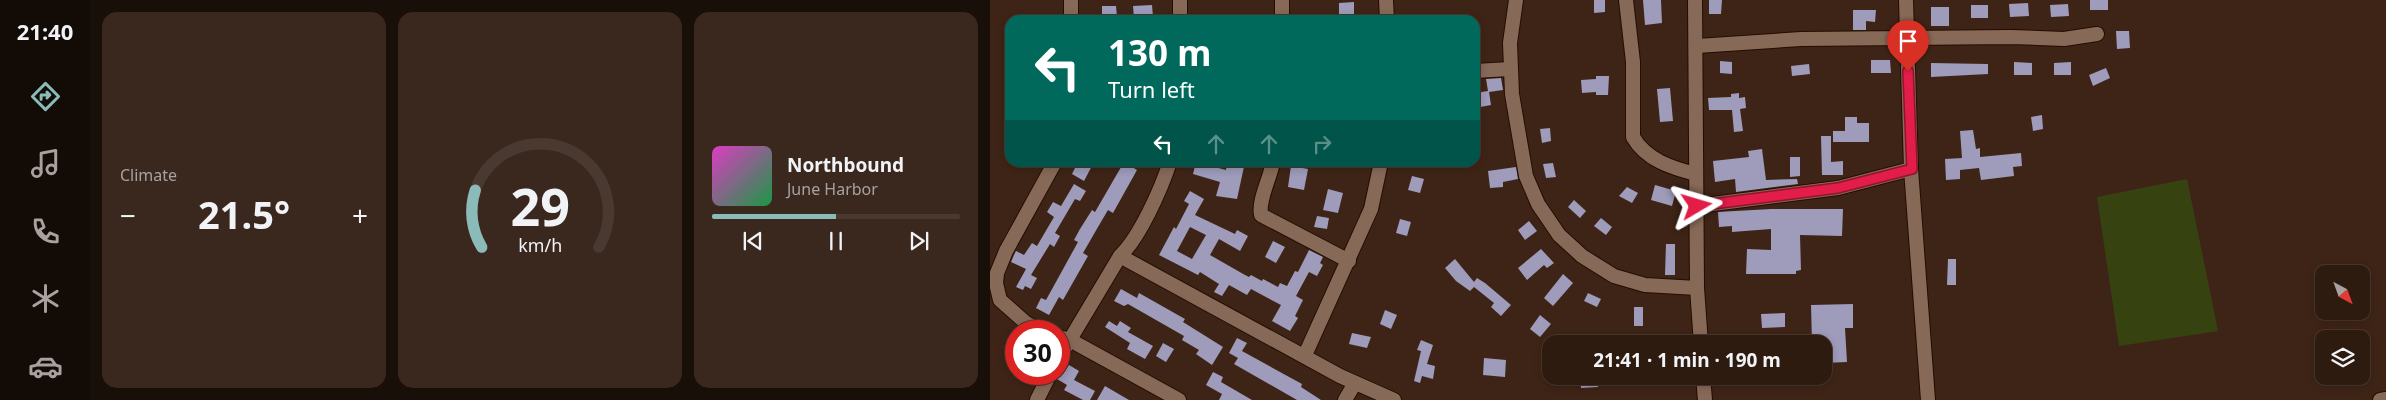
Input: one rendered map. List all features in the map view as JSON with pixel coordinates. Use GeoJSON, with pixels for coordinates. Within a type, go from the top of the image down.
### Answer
{"type":"FeatureCollection","features":[{"type":"Feature","properties":{"kind":"street"},"geometry":{"type":"LineString","coordinates":[[1070,0],[1071,15]]}},
{"type":"Feature","properties":{"kind":"street"},"geometry":{"type":"LineString","coordinates":[[1180,0],[1180,15]]}},
{"type":"Feature","properties":{"kind":"street"},"geometry":{"type":"LineString","coordinates":[[1282,0],[1282,15]]}},
{"type":"Feature","properties":{"kind":"street"},"geometry":{"type":"LineString","coordinates":[[1386,0],[1387,15]]}},
{"type":"Feature","properties":{"kind":"street"},"geometry":{"type":"LineString","coordinates":[[1516,0],[1510,69],[1518,140],[1526,176],[1538,204],[1559,235],[1582,256],[1614,276],[1645,285],[1697,288]]}},
{"type":"Feature","properties":{"kind":"street"},"geometry":{"type":"LineString","coordinates":[[1626,0],[1633,62],[1633,137],[1638,146],[1660,162],[1671,168],[1696,174]]}},
{"type":"Feature","properties":{"kind":"street"},"geometry":{"type":"LineString","coordinates":[[1695,0],[1697,46],[1697,288],[1700,335]]}},
{"type":"Feature","properties":{"kind":"street"},"geometry":{"type":"LineString","coordinates":[[1906,0],[1912,169],[1928,400]]}},
{"type":"Feature","properties":{"kind":"street"},"geometry":{"type":"LineString","coordinates":[[1697,46],[1801,39],[2064,39],[2098,34]]}},
{"type":"Feature","properties":{"kind":"street"},"geometry":{"type":"LineString","coordinates":[[1480,71],[1510,69]]}},
{"type":"Feature","properties":{"kind":"street"},"geometry":{"type":"LineString","coordinates":[[1023,320],[1000,300],[996,283],[997,273],[1006,252],[1052,167]]}},
{"type":"Feature","properties":{"kind":"street"},"geometry":{"type":"LineString","coordinates":[[1070,330],[1140,229],[1168,167]]}},
{"type":"Feature","properties":{"kind":"street"},"geometry":{"type":"LineString","coordinates":[[1272,167],[1269,182],[1259,205],[1261,215],[1349,262]]}},
{"type":"Feature","properties":{"kind":"street"},"geometry":{"type":"LineString","coordinates":[[1304,355],[1349,262],[1371,209],[1380,167]]}},
{"type":"Feature","properties":{"kind":"street"},"geometry":{"type":"LineString","coordinates":[[1697,206],[1838,188],[1912,169]]}},
{"type":"Feature","properties":{"kind":"street"},"geometry":{"type":"LineString","coordinates":[[1120,256],[1355,383],[1394,400]]}},
{"type":"Feature","properties":{"kind":"street"},"geometry":{"type":"LineString","coordinates":[[1070,342],[1179,400]]}},
{"type":"Feature","properties":{"kind":"street"},"geometry":{"type":"LineString","coordinates":[[1345,400],[1355,383]]}},
{"type":"Feature","properties":{"kind":"street"},"geometry":{"type":"LineString","coordinates":[[1037,400],[1044,385]]}},
{"type":"Feature","properties":{"kind":"street"},"geometry":{"type":"LineString","coordinates":[[1704,385],[1705,400]]}},
{"type":"Feature","properties":{"kind":"street"},"geometry":{"type":"LineString","coordinates":[[2380,400],[2386,399]]}},
{"type":"Feature","properties":{"kind":"green space"},"geometry":{"type":"Polygon","coordinates":[[[2187,179],[2218,331],[2119,346],[2097,197],[2187,179]]]}},
{"type":"Feature","properties":{"kind":"building"},"geometry":{"type":"Polygon","coordinates":[[[1594,0],[1605,0],[1605,12],[1594,13],[1594,0]]]}},
{"type":"Feature","properties":{"kind":"building"},"geometry":{"type":"Polygon","coordinates":[[[1643,0],[1661,0],[1662,23],[1645,25],[1643,0]]]}},
{"type":"Feature","properties":{"kind":"building"},"geometry":{"type":"Polygon","coordinates":[[[1709,0],[1722,0],[1721,14],[1709,14],[1709,0]]]}},
{"type":"Feature","properties":{"kind":"building"},"geometry":{"type":"Polygon","coordinates":[[[2090,0],[2108,0],[2108,10],[2090,10],[2090,0]]]}},
{"type":"Feature","properties":{"kind":"building"},"geometry":{"type":"Polygon","coordinates":[[[1354,2],[1354,15],[1339,15],[1339,3],[1354,2]]]}},
{"type":"Feature","properties":{"kind":"building"},"geometry":{"type":"Polygon","coordinates":[[[2028,3],[2029,16],[2010,17],[2009,4],[2028,3]]]}},
{"type":"Feature","properties":{"kind":"building"},"geometry":{"type":"Polygon","coordinates":[[[2068,4],[2069,16],[2051,17],[2050,5],[2068,4]]]}},
{"type":"Feature","properties":{"kind":"building"},"geometry":{"type":"Polygon","coordinates":[[[1152,5],[1153,15],[1134,15],[1133,6],[1152,5]]]}},
{"type":"Feature","properties":{"kind":"building"},"geometry":{"type":"Polygon","coordinates":[[[1971,5],[1988,5],[1988,18],[1971,18],[1971,5]]]}},
{"type":"Feature","properties":{"kind":"building"},"geometry":{"type":"Polygon","coordinates":[[[1102,6],[1116,6],[1117,15],[1102,15],[1102,6]]]}},
{"type":"Feature","properties":{"kind":"building"},"geometry":{"type":"Polygon","coordinates":[[[1931,7],[1949,7],[1949,26],[1931,26],[1931,7]]]}},
{"type":"Feature","properties":{"kind":"building"},"geometry":{"type":"Polygon","coordinates":[[[1853,10],[1876,10],[1875,22],[1866,21],[1866,30],[1853,30],[1853,10]]]}},
{"type":"Feature","properties":{"kind":"building"},"geometry":{"type":"Polygon","coordinates":[[[2116,31],[2129,31],[2130,48],[2117,49],[2116,31]]]}},
{"type":"Feature","properties":{"kind":"building"},"geometry":{"type":"Polygon","coordinates":[[[1871,60],[1890,60],[1891,73],[1871,73],[1871,60]]]}},
{"type":"Feature","properties":{"kind":"building"},"geometry":{"type":"Polygon","coordinates":[[[1720,61],[1732,62],[1732,74],[1720,73],[1720,61]]]}},
{"type":"Feature","properties":{"kind":"building"},"geometry":{"type":"Polygon","coordinates":[[[2014,62],[2032,63],[2032,75],[2014,75],[2014,62]]]}},
{"type":"Feature","properties":{"kind":"building"},"geometry":{"type":"Polygon","coordinates":[[[2071,62],[2071,75],[2054,75],[2054,63],[2071,62]]]}},
{"type":"Feature","properties":{"kind":"building"},"geometry":{"type":"Polygon","coordinates":[[[1931,63],[1988,64],[1988,74],[1931,77],[1931,63]]]}},
{"type":"Feature","properties":{"kind":"building"},"geometry":{"type":"Polygon","coordinates":[[[1809,64],[1810,74],[1792,76],[1791,66],[1809,64]]]}},
{"type":"Feature","properties":{"kind":"building"},"geometry":{"type":"Polygon","coordinates":[[[2106,68],[2110,78],[2093,86],[2089,75],[2106,68]]]}},
{"type":"Feature","properties":{"kind":"building"},"geometry":{"type":"Polygon","coordinates":[[[1596,76],[1609,76],[1608,95],[1596,95],[1596,92],[1582,93],[1581,80],[1596,79],[1596,76]]]}},
{"type":"Feature","properties":{"kind":"building"},"geometry":{"type":"Polygon","coordinates":[[[1501,78],[1503,90],[1489,92],[1491,105],[1480,107],[1480,92],[1488,91],[1486,79],[1501,78]]]}},
{"type":"Feature","properties":{"kind":"building"},"geometry":{"type":"Polygon","coordinates":[[[1670,88],[1673,121],[1660,122],[1657,89],[1670,88]]]}},
{"type":"Feature","properties":{"kind":"building"},"geometry":{"type":"Polygon","coordinates":[[[1739,93],[1739,98],[1745,97],[1746,108],[1740,109],[1743,131],[1734,132],[1732,110],[1709,110],[1708,98],[1731,97],[1731,94],[1739,93]]]}},
{"type":"Feature","properties":{"kind":"building"},"geometry":{"type":"Polygon","coordinates":[[[2042,115],[2043,129],[2033,131],[2031,117],[2042,115]]]}},
{"type":"Feature","properties":{"kind":"building"},"geometry":{"type":"Polygon","coordinates":[[[1845,117],[1857,117],[1857,123],[1869,123],[1869,142],[1833,142],[1833,131],[1845,131],[1845,117]]]}},
{"type":"Feature","properties":{"kind":"building"},"geometry":{"type":"Polygon","coordinates":[[[1550,128],[1551,141],[1542,143],[1540,129],[1550,128]]]}},
{"type":"Feature","properties":{"kind":"building"},"geometry":{"type":"Polygon","coordinates":[[[1973,130],[1976,149],[1980,148],[1980,157],[2021,153],[2022,166],[2013,167],[2014,176],[1981,180],[1979,168],[1960,170],[1960,179],[1946,180],[1945,159],[1962,158],[1960,131],[1973,130]]]}},
{"type":"Feature","properties":{"kind":"building"},"geometry":{"type":"Polygon","coordinates":[[[1821,136],[1831,136],[1831,162],[1843,161],[1843,175],[1822,175],[1821,136]]]}},
{"type":"Feature","properties":{"kind":"building"},"geometry":{"type":"Polygon","coordinates":[[[1762,149],[1766,180],[1797,179],[1798,184],[1736,192],[1735,179],[1715,182],[1713,161],[1749,157],[1748,151],[1762,149]]]}},
{"type":"Feature","properties":{"kind":"building"},"geometry":{"type":"Polygon","coordinates":[[[1790,157],[1800,157],[1800,176],[1790,177],[1790,157]]]}},
{"type":"Feature","properties":{"kind":"building"},"geometry":{"type":"Polygon","coordinates":[[[1553,163],[1556,177],[1546,178],[1543,164],[1553,163]]]}},
{"type":"Feature","properties":{"kind":"building"},"geometry":{"type":"Polygon","coordinates":[[[1076,167],[1091,167],[1084,181],[1072,174],[1076,167]]]}},
{"type":"Feature","properties":{"kind":"building"},"geometry":{"type":"Polygon","coordinates":[[[1121,167],[1132,167],[1137,170],[1113,213],[1108,210],[1083,253],[1088,256],[1063,300],[1059,297],[1049,315],[1036,308],[1041,298],[1046,300],[1078,242],[1074,240],[1080,229],[1092,210],[1095,212],[1121,167]]]}},
{"type":"Feature","properties":{"kind":"building"},"geometry":{"type":"Polygon","coordinates":[[[1195,167],[1215,167],[1226,170],[1226,167],[1244,167],[1237,199],[1216,196],[1220,182],[1193,174],[1195,167]]]}},
{"type":"Feature","properties":{"kind":"building"},"geometry":{"type":"Polygon","coordinates":[[[1291,167],[1308,169],[1304,190],[1288,187],[1291,167]]]}},
{"type":"Feature","properties":{"kind":"building"},"geometry":{"type":"Polygon","coordinates":[[[1516,167],[1518,179],[1503,182],[1503,187],[1490,188],[1488,171],[1516,167]]]}},
{"type":"Feature","properties":{"kind":"building"},"geometry":{"type":"Polygon","coordinates":[[[1412,176],[1424,179],[1420,193],[1408,190],[1412,176]]]}},
{"type":"Feature","properties":{"kind":"building"},"geometry":{"type":"Polygon","coordinates":[[[1074,184],[1086,191],[1080,201],[1075,199],[1055,233],[1060,236],[1054,247],[1050,244],[1031,275],[1037,278],[1031,289],[1025,286],[1023,290],[1016,287],[1026,269],[1011,262],[1016,251],[1024,255],[1032,243],[1037,246],[1054,217],[1047,212],[1053,202],[1061,206],[1074,184]]]}},
{"type":"Feature","properties":{"kind":"building"},"geometry":{"type":"Polygon","coordinates":[[[1655,185],[1676,191],[1672,206],[1651,200],[1655,185]]]}},
{"type":"Feature","properties":{"kind":"building"},"geometry":{"type":"Polygon","coordinates":[[[1627,187],[1638,193],[1632,203],[1619,196],[1627,187]]]}},
{"type":"Feature","properties":{"kind":"building"},"geometry":{"type":"Polygon","coordinates":[[[1328,189],[1343,193],[1338,213],[1323,210],[1328,189]]]}},
{"type":"Feature","properties":{"kind":"building"},"geometry":{"type":"Polygon","coordinates":[[[1190,191],[1204,199],[1195,215],[1235,234],[1237,230],[1248,236],[1240,251],[1219,239],[1210,255],[1249,277],[1251,275],[1262,281],[1263,279],[1278,287],[1280,283],[1287,286],[1295,271],[1298,272],[1309,250],[1323,257],[1320,263],[1323,265],[1317,276],[1309,272],[1296,296],[1303,300],[1295,316],[1298,318],[1290,331],[1272,321],[1281,305],[1251,289],[1247,295],[1229,285],[1222,296],[1214,292],[1219,284],[1200,272],[1198,275],[1159,255],[1189,204],[1184,201],[1190,191]],[[1190,227],[1177,251],[1192,259],[1206,235],[1190,227]]]}},
{"type":"Feature","properties":{"kind":"building"},"geometry":{"type":"Polygon","coordinates":[[[1574,200],[1586,211],[1580,218],[1568,207],[1574,200]]]}},
{"type":"Feature","properties":{"kind":"building"},"geometry":{"type":"Polygon","coordinates":[[[1771,209],[1843,209],[1842,236],[1800,235],[1801,270],[1796,271],[1796,274],[1746,274],[1747,249],[1771,250],[1771,229],[1732,232],[1732,226],[1719,227],[1718,212],[1771,209]]]}},
{"type":"Feature","properties":{"kind":"building"},"geometry":{"type":"Polygon","coordinates":[[[1317,216],[1329,218],[1327,229],[1314,227],[1317,216]]]}},
{"type":"Feature","properties":{"kind":"building"},"geometry":{"type":"Polygon","coordinates":[[[1601,218],[1612,227],[1606,235],[1594,226],[1601,218]]]}},
{"type":"Feature","properties":{"kind":"building"},"geometry":{"type":"Polygon","coordinates":[[[1400,219],[1411,222],[1407,236],[1396,233],[1400,219]]]}},
{"type":"Feature","properties":{"kind":"building"},"geometry":{"type":"Polygon","coordinates":[[[1529,221],[1537,231],[1525,240],[1518,230],[1529,221]]]}},
{"type":"Feature","properties":{"kind":"building"},"geometry":{"type":"Polygon","coordinates":[[[1273,241],[1285,247],[1276,263],[1265,257],[1273,241]]]}},
{"type":"Feature","properties":{"kind":"building"},"geometry":{"type":"Polygon","coordinates":[[[1666,244],[1675,244],[1675,275],[1665,275],[1666,244]]]}},
{"type":"Feature","properties":{"kind":"building"},"geometry":{"type":"Polygon","coordinates":[[[1541,249],[1554,263],[1547,268],[1544,265],[1527,280],[1518,268],[1541,249]]]}},
{"type":"Feature","properties":{"kind":"building"},"geometry":{"type":"Polygon","coordinates":[[[1455,259],[1474,282],[1477,278],[1511,305],[1501,316],[1491,307],[1494,303],[1474,287],[1470,291],[1456,281],[1445,268],[1455,259]]]}},
{"type":"Feature","properties":{"kind":"building"},"geometry":{"type":"Polygon","coordinates":[[[1948,259],[1956,259],[1956,285],[1947,285],[1948,259]]]}},
{"type":"Feature","properties":{"kind":"building"},"geometry":{"type":"Polygon","coordinates":[[[1563,274],[1573,283],[1553,306],[1544,298],[1563,274]]]}},
{"type":"Feature","properties":{"kind":"building"},"geometry":{"type":"Polygon","coordinates":[[[1121,289],[1137,298],[1139,293],[1185,319],[1183,322],[1223,347],[1212,365],[1196,354],[1199,350],[1182,340],[1184,336],[1128,304],[1124,306],[1114,301],[1121,289]]]}},
{"type":"Feature","properties":{"kind":"building"},"geometry":{"type":"Polygon","coordinates":[[[1588,293],[1601,299],[1597,307],[1584,301],[1588,293]]]}},
{"type":"Feature","properties":{"kind":"building"},"geometry":{"type":"Polygon","coordinates":[[[1853,304],[1853,328],[1845,328],[1847,362],[1832,363],[1832,335],[1812,335],[1811,305],[1853,304]]]}},
{"type":"Feature","properties":{"kind":"building"},"geometry":{"type":"Polygon","coordinates":[[[1634,307],[1643,307],[1643,326],[1634,326],[1634,307]]]}},
{"type":"Feature","properties":{"kind":"building"},"geometry":{"type":"Polygon","coordinates":[[[1385,310],[1397,315],[1391,329],[1380,324],[1385,310]]]}},
{"type":"Feature","properties":{"kind":"building"},"geometry":{"type":"Polygon","coordinates":[[[1785,313],[1785,327],[1762,328],[1761,314],[1785,313]]]}},
{"type":"Feature","properties":{"kind":"building"},"geometry":{"type":"Polygon","coordinates":[[[1540,315],[1551,324],[1540,337],[1530,329],[1540,315]]]}},
{"type":"Feature","properties":{"kind":"building"},"geometry":{"type":"Polygon","coordinates":[[[1109,321],[1117,326],[1120,321],[1131,328],[1128,332],[1153,346],[1145,359],[1127,349],[1130,343],[1105,327],[1109,321]]]}},
{"type":"Feature","properties":{"kind":"building"},"geometry":{"type":"Polygon","coordinates":[[[1352,333],[1371,337],[1367,348],[1349,344],[1352,333]]]}},
{"type":"Feature","properties":{"kind":"building"},"geometry":{"type":"Polygon","coordinates":[[[1237,338],[1247,343],[1242,351],[1302,384],[1301,387],[1321,400],[1297,400],[1234,364],[1238,358],[1229,353],[1237,338]]]}},
{"type":"Feature","properties":{"kind":"building"},"geometry":{"type":"Polygon","coordinates":[[[1421,340],[1433,345],[1427,364],[1435,366],[1433,379],[1422,376],[1420,383],[1414,381],[1421,351],[1417,350],[1421,340]]]}},
{"type":"Feature","properties":{"kind":"building"},"geometry":{"type":"Polygon","coordinates":[[[1163,343],[1174,349],[1166,362],[1156,356],[1163,343]]]}},
{"type":"Feature","properties":{"kind":"building"},"geometry":{"type":"Polygon","coordinates":[[[1484,358],[1506,360],[1505,377],[1483,375],[1484,358]]]}},
{"type":"Feature","properties":{"kind":"building"},"geometry":{"type":"Polygon","coordinates":[[[1070,366],[1079,371],[1074,380],[1095,391],[1090,400],[1083,400],[1064,390],[1067,385],[1070,385],[1070,366]]]}},
{"type":"Feature","properties":{"kind":"building"},"geometry":{"type":"Polygon","coordinates":[[[1213,372],[1223,377],[1221,382],[1252,400],[1219,400],[1222,394],[1206,385],[1213,372]]]}},
{"type":"Feature","properties":{"kind":"building"},"geometry":{"type":"Polygon","coordinates":[[[1581,385],[1598,385],[1598,387],[1581,388],[1581,385]]]}},
{"type":"Feature","properties":{"kind":"building"},"geometry":{"type":"Polygon","coordinates":[[[1105,386],[1129,400],[1097,400],[1105,386]]]}},
{"type":"Feature","properties":{"kind":"route"},"geometry":{"type":"LineString","coordinates":[[1697,206],[1838,188],[1912,169],[1908,71]]}}]}
